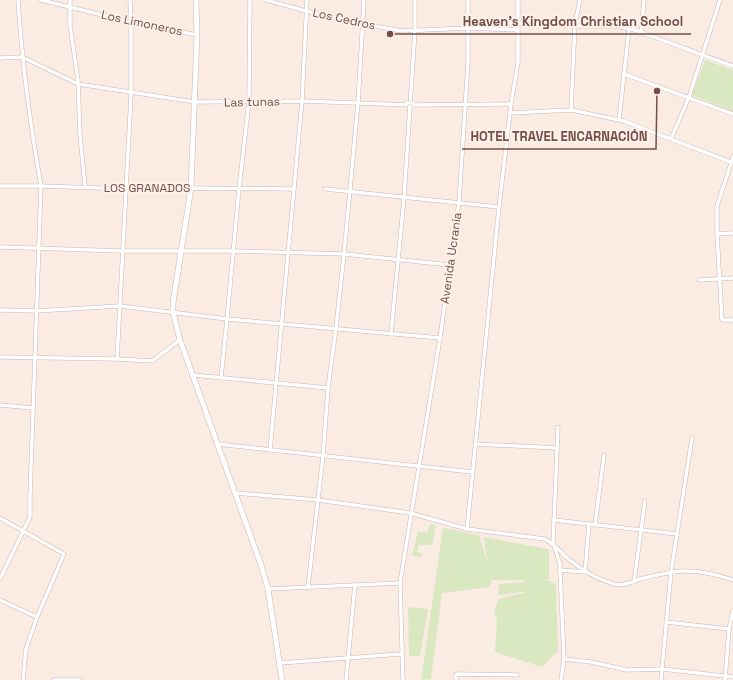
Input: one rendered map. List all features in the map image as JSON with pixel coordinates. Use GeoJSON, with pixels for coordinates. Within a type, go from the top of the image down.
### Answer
{"type":"FeatureCollection","features":[{"type":"Feature","properties":{"kind":"street"},"geometry":{"type":"LineString","coordinates":[[0,579],[30,517],[41,186],[22,56],[18,0]]}},
{"type":"Feature","properties":{"kind":"street","name":"Los Limoneros"},"geometry":{"type":"LineString","coordinates":[[41,0],[131,22],[197,35]]}},
{"type":"Feature","properties":{"kind":"street"},"geometry":{"type":"LineString","coordinates":[[70,0],[70,25],[78,84],[80,135],[85,187]]}},
{"type":"Feature","properties":{"kind":"street"},"geometry":{"type":"LineString","coordinates":[[117,359],[131,92],[130,0]]}},
{"type":"Feature","properties":{"kind":"street"},"geometry":{"type":"LineString","coordinates":[[196,0],[197,35],[191,188],[173,303],[173,312],[180,340],[262,564],[268,590],[282,680]]}},
{"type":"Feature","properties":{"kind":"street"},"geometry":{"type":"LineString","coordinates":[[221,378],[249,102],[250,0]]}},
{"type":"Feature","properties":{"kind":"street","name":"Los Cedros"},"geometry":{"type":"LineString","coordinates":[[266,0],[363,24],[402,31],[468,28],[518,30]]}},
{"type":"Feature","properties":{"kind":"street"},"geometry":{"type":"LineString","coordinates":[[270,450],[302,101],[307,0]]}},
{"type":"Feature","properties":{"kind":"street"},"geometry":{"type":"LineString","coordinates":[[308,587],[324,456],[328,388],[344,254],[358,103],[364,0]]}},
{"type":"Feature","properties":{"kind":"street"},"geometry":{"type":"LineString","coordinates":[[391,334],[404,198],[415,30],[415,0]]}},
{"type":"Feature","properties":{"kind":"street","name":"Avenida Ucrania"},"geometry":{"type":"LineString","coordinates":[[402,680],[400,583],[410,513],[440,338],[459,202],[468,62],[468,0]]}},
{"type":"Feature","properties":{"kind":"street"},"geometry":{"type":"LineString","coordinates":[[467,529],[499,207],[511,104],[518,62],[518,0]]}},
{"type":"Feature","properties":{"kind":"street"},"geometry":{"type":"LineString","coordinates":[[571,110],[575,26],[580,0]]}},
{"type":"Feature","properties":{"kind":"street"},"geometry":{"type":"LineString","coordinates":[[641,32],[644,0]]}},
{"type":"Feature","properties":{"kind":"street"},"geometry":{"type":"LineString","coordinates":[[671,139],[689,97],[720,0]]}},
{"type":"Feature","properties":{"kind":"street"},"geometry":{"type":"LineString","coordinates":[[518,23],[575,26],[615,26],[641,32],[733,66]]}},
{"type":"Feature","properties":{"kind":"street"},"geometry":{"type":"LineString","coordinates":[[619,120],[628,29]]}},
{"type":"Feature","properties":{"kind":"street"},"geometry":{"type":"LineString","coordinates":[[0,58],[22,56]]}},
{"type":"Feature","properties":{"kind":"street","name":"Las tunas"},"geometry":{"type":"LineString","coordinates":[[22,56],[78,84],[195,102],[302,101],[410,104],[511,104]]}},
{"type":"Feature","properties":{"kind":"street"},"geometry":{"type":"LineString","coordinates":[[624,74],[733,114]]}},
{"type":"Feature","properties":{"kind":"street"},"geometry":{"type":"LineString","coordinates":[[510,113],[571,110],[619,120],[732,163]]}},
{"type":"Feature","properties":{"kind":"street"},"geometry":{"type":"LineString","coordinates":[[733,157],[718,200],[717,234],[722,320],[733,320]]}},
{"type":"Feature","properties":{"kind":"street","name":"LOS GRANADOS"},"geometry":{"type":"LineString","coordinates":[[0,186],[126,189],[294,189]]}},
{"type":"Feature","properties":{"kind":"street"},"geometry":{"type":"LineString","coordinates":[[325,189],[499,207]]}},
{"type":"Feature","properties":{"kind":"street"},"geometry":{"type":"LineString","coordinates":[[717,234],[733,233]]}},
{"type":"Feature","properties":{"kind":"street"},"geometry":{"type":"LineString","coordinates":[[0,247],[123,251],[234,251],[344,254],[450,266]]}},
{"type":"Feature","properties":{"kind":"street"},"geometry":{"type":"LineString","coordinates":[[699,280],[733,278]]}},
{"type":"Feature","properties":{"kind":"street"},"geometry":{"type":"LineString","coordinates":[[0,310],[36,311],[120,306],[227,319],[440,338]]}},
{"type":"Feature","properties":{"kind":"street"},"geometry":{"type":"LineString","coordinates":[[0,357],[117,359],[152,362],[180,340]]}},
{"type":"Feature","properties":{"kind":"street"},"geometry":{"type":"LineString","coordinates":[[193,375],[328,388]]}},
{"type":"Feature","properties":{"kind":"street"},"geometry":{"type":"LineString","coordinates":[[0,405],[33,408]]}},
{"type":"Feature","properties":{"kind":"street"},"geometry":{"type":"LineString","coordinates":[[558,427],[553,543],[560,564],[564,659],[561,680]]}},
{"type":"Feature","properties":{"kind":"street"},"geometry":{"type":"LineString","coordinates":[[661,680],[671,572],[692,438]]}},
{"type":"Feature","properties":{"kind":"street"},"geometry":{"type":"LineString","coordinates":[[217,444],[472,472]]}},
{"type":"Feature","properties":{"kind":"street"},"geometry":{"type":"LineString","coordinates":[[475,444],[557,448]]}},
{"type":"Feature","properties":{"kind":"street"},"geometry":{"type":"LineString","coordinates":[[596,525],[604,455]]}},
{"type":"Feature","properties":{"kind":"street"},"geometry":{"type":"LineString","coordinates":[[235,492],[318,500],[410,513],[467,529],[545,539],[553,543],[567,558],[585,572],[598,579],[614,584],[622,585],[671,572],[712,573],[733,580]]}},
{"type":"Feature","properties":{"kind":"street"},"geometry":{"type":"LineString","coordinates":[[634,582],[645,501]]}},
{"type":"Feature","properties":{"kind":"street"},"geometry":{"type":"LineString","coordinates":[[0,518],[24,530],[64,554],[37,617],[26,649],[23,680]]}},
{"type":"Feature","properties":{"kind":"street"},"geometry":{"type":"LineString","coordinates":[[554,520],[677,534]]}},
{"type":"Feature","properties":{"kind":"street"},"geometry":{"type":"LineString","coordinates":[[585,572],[589,524]]}},
{"type":"Feature","properties":{"kind":"street"},"geometry":{"type":"LineString","coordinates":[[560,570],[585,572]]}},
{"type":"Feature","properties":{"kind":"street"},"geometry":{"type":"LineString","coordinates":[[268,590],[400,583]]}},
{"type":"Feature","properties":{"kind":"street"},"geometry":{"type":"LineString","coordinates":[[346,680],[355,585]]}},
{"type":"Feature","properties":{"kind":"street"},"geometry":{"type":"LineString","coordinates":[[0,600],[37,617]]}},
{"type":"Feature","properties":{"kind":"street"},"geometry":{"type":"LineString","coordinates":[[726,678],[733,611]]}},
{"type":"Feature","properties":{"kind":"street"},"geometry":{"type":"LineString","coordinates":[[666,622],[730,629]]}},
{"type":"Feature","properties":{"kind":"street"},"geometry":{"type":"LineString","coordinates":[[280,663],[401,654]]}},
{"type":"Feature","properties":{"kind":"street"},"geometry":{"type":"LineString","coordinates":[[564,659],[591,662],[627,670],[662,669],[726,678],[733,677]]}},
{"type":"Feature","properties":{"kind":"street"},"geometry":{"type":"LineString","coordinates":[[456,680],[456,674],[518,675]]}},
{"type":"Feature","properties":{"kind":"street"},"geometry":{"type":"LineString","coordinates":[[54,680],[80,680]]}},
{"type":"Feature","properties":{"kind":"green space"},"geometry":{"type":"Polygon","coordinates":[[[705,60],[733,70],[733,111],[692,95],[705,60]]]}},
{"type":"Feature","properties":{"kind":"green space"},"geometry":{"type":"Polygon","coordinates":[[[431,524],[436,525],[432,545],[419,545],[417,552],[422,553],[421,557],[412,556],[418,531],[427,533],[431,524]]]}},
{"type":"Feature","properties":{"kind":"green space"},"geometry":{"type":"Polygon","coordinates":[[[443,528],[479,535],[487,561],[484,537],[549,549],[549,579],[544,579],[556,584],[558,651],[542,667],[495,652],[497,619],[494,613],[498,599],[529,591],[498,595],[499,584],[523,582],[525,580],[492,580],[490,587],[442,593],[431,679],[421,680],[443,528]]]}},
{"type":"Feature","properties":{"kind":"green space"},"geometry":{"type":"Polygon","coordinates":[[[408,607],[428,609],[420,656],[409,656],[408,607]]]}},
{"type":"Feature","properties":{"kind":"place","name":"Heaven's Kingdom Christian School"},"geometry":{"type":"Point","coordinates":[390,34]}},
{"type":"Feature","properties":{"kind":"place","name":"HOTEL TRAVEL ENCARNACIÓN"},"geometry":{"type":"Point","coordinates":[657,91]}}]}
